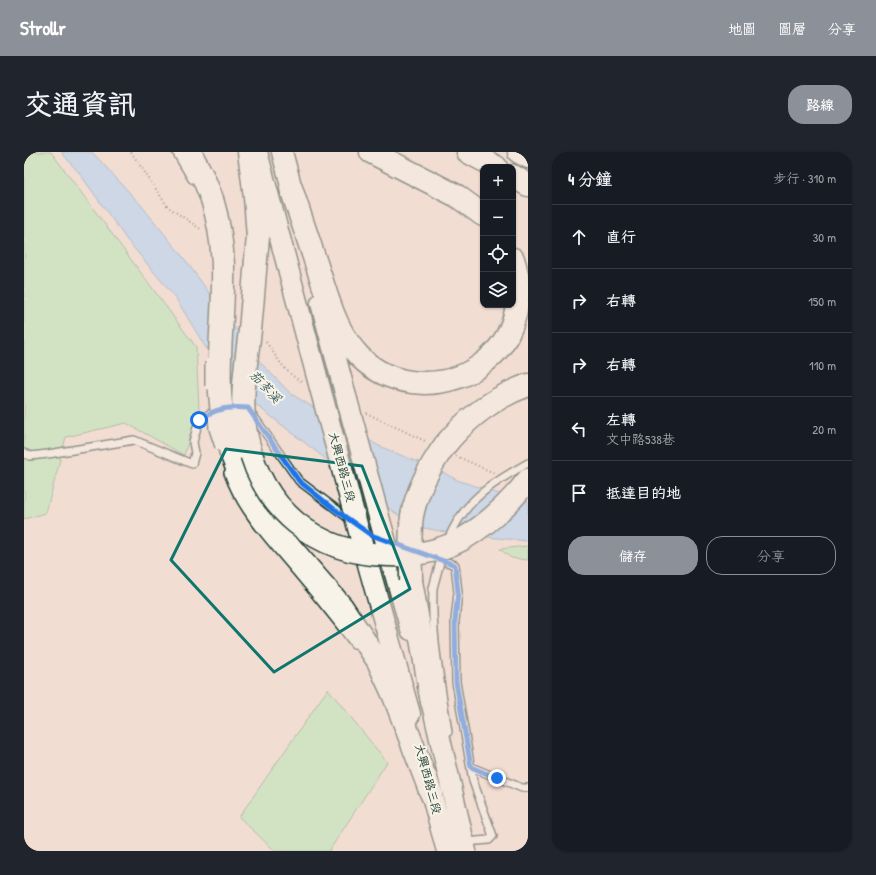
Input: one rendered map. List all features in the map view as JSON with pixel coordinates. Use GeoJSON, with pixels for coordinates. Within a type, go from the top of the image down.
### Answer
{"type":"FeatureCollection","features":[{"type":"Feature","properties":{"kind":"highway"},"geometry":{"type":"LineString","coordinates":[[190,152],[204,177],[204,193],[220,232],[223,282],[220,395],[226,459],[239,473],[262,511],[284,540],[342,607],[378,661],[394,696],[429,800]]}},
{"type":"Feature","properties":{"kind":"highway"},"geometry":{"type":"LineString","coordinates":[[249,152],[255,197],[258,237],[254,293],[244,382],[244,412],[246,438],[253,459],[273,499],[290,518],[318,539],[345,549],[377,555],[404,556],[426,553],[441,548],[460,540],[477,529],[500,512],[521,476]]}},
{"type":"Feature","properties":{"kind":"highway"},"geometry":{"type":"LineString","coordinates":[[371,152],[444,189],[463,200],[480,213]]}},
{"type":"Feature","properties":{"kind":"highway"},"geometry":{"type":"LineString","coordinates":[[468,152],[490,164]]}},
{"type":"Feature","properties":{"kind":"highway"},"geometry":{"type":"LineString","coordinates":[[519,152],[528,157]]}},
{"type":"Feature","properties":{"kind":"highway"},"geometry":{"type":"LineString","coordinates":[[516,178],[528,185]]}},
{"type":"Feature","properties":{"kind":"highway"},"geometry":{"type":"LineString","coordinates":[[291,188],[331,309],[341,330],[351,347],[373,368],[400,380],[416,383],[432,383],[447,380],[466,374],[486,361],[500,346],[510,331],[516,313],[518,282],[516,267]]}},
{"type":"Feature","properties":{"kind":"highway"},"geometry":{"type":"LineString","coordinates":[[432,702],[411,581],[412,515],[418,494],[427,474],[445,445],[468,421],[504,395],[528,385]]}},
{"type":"Feature","properties":{"kind":"street","name":"大興西路三段"},"geometry":{"type":"LineString","coordinates":[[257,152],[429,800],[459,849]]}},
{"type":"Feature","properties":{"kind":"street","name":"大興西路三段"},"geometry":{"type":"LineString","coordinates":[[282,152],[346,400],[395,545],[432,702],[459,849]]}},
{"type":"Feature","properties":{"kind":"lane"},"geometry":{"type":"LineString","coordinates":[[176,152],[204,193]]}},
{"type":"Feature","properties":{"kind":"lane"},"geometry":{"type":"LineString","coordinates":[[210,351],[208,374],[213,429],[226,459],[240,500],[253,519],[333,616],[357,649]]}},
{"type":"Feature","properties":{"kind":"lane"},"geometry":{"type":"LineString","coordinates":[[24,453],[30,456],[48,454],[134,440],[192,464],[195,453],[193,442],[199,420],[213,410],[230,407],[248,408],[299,481],[334,509],[371,535],[395,545],[455,565],[458,592],[455,621],[456,682],[473,781],[493,836],[489,840],[459,849],[451,752]]}},
{"type":"Feature","properties":{"kind":"lane"},"geometry":{"type":"LineString","coordinates":[[449,737],[435,648],[432,611],[433,588],[441,557],[450,535],[462,514],[476,496],[494,482],[521,476],[528,463]]}},
{"type":"Feature","properties":{"kind":"lane"},"geometry":{"type":"LineString","coordinates":[[471,767],[522,788],[528,788]]}},
{"type":"Feature","properties":{"kind":"lane"},"geometry":{"type":"LineString","coordinates":[[429,800],[444,851]]}},
{"type":"Feature","properties":{"kind":"highlighted area"},"geometry":{"type":"Polygon","coordinates":[[[226,449],[362,466],[410,589],[274,672],[171,560],[226,449]]]}},
{"type":"Feature","properties":{"kind":"green space"},"geometry":{"type":"Polygon","coordinates":[[[24,152],[51,152],[196,347],[199,409],[184,455],[126,423],[66,437],[46,513],[24,519],[24,152]]]}},
{"type":"Feature","properties":{"kind":"green space"},"geometry":{"type":"Polygon","coordinates":[[[528,546],[528,560],[511,558],[500,549],[528,546]]]}},
{"type":"Feature","properties":{"kind":"green space"},"geometry":{"type":"Polygon","coordinates":[[[328,689],[387,762],[329,851],[275,851],[239,817],[328,689]]]}},
{"type":"Feature","properties":{"kind":"water","name":"茄苳溪"},"geometry":{"type":"Polygon","coordinates":[[[61,152],[92,152],[141,205],[183,257],[261,363],[291,394],[379,446],[415,461],[428,464],[457,480],[506,496],[528,501],[528,541],[455,534],[424,528],[395,513],[255,404],[224,373],[206,348],[175,297],[127,240],[80,174],[61,152]]]}},
{"type":"Feature","properties":{"kind":"route"},"geometry":{"type":"LineString","coordinates":[[199,420],[213,410],[233,406],[248,408],[299,481],[334,509],[371,535],[455,565],[458,592],[455,621],[456,682],[471,767],[497,778]]}}]}
